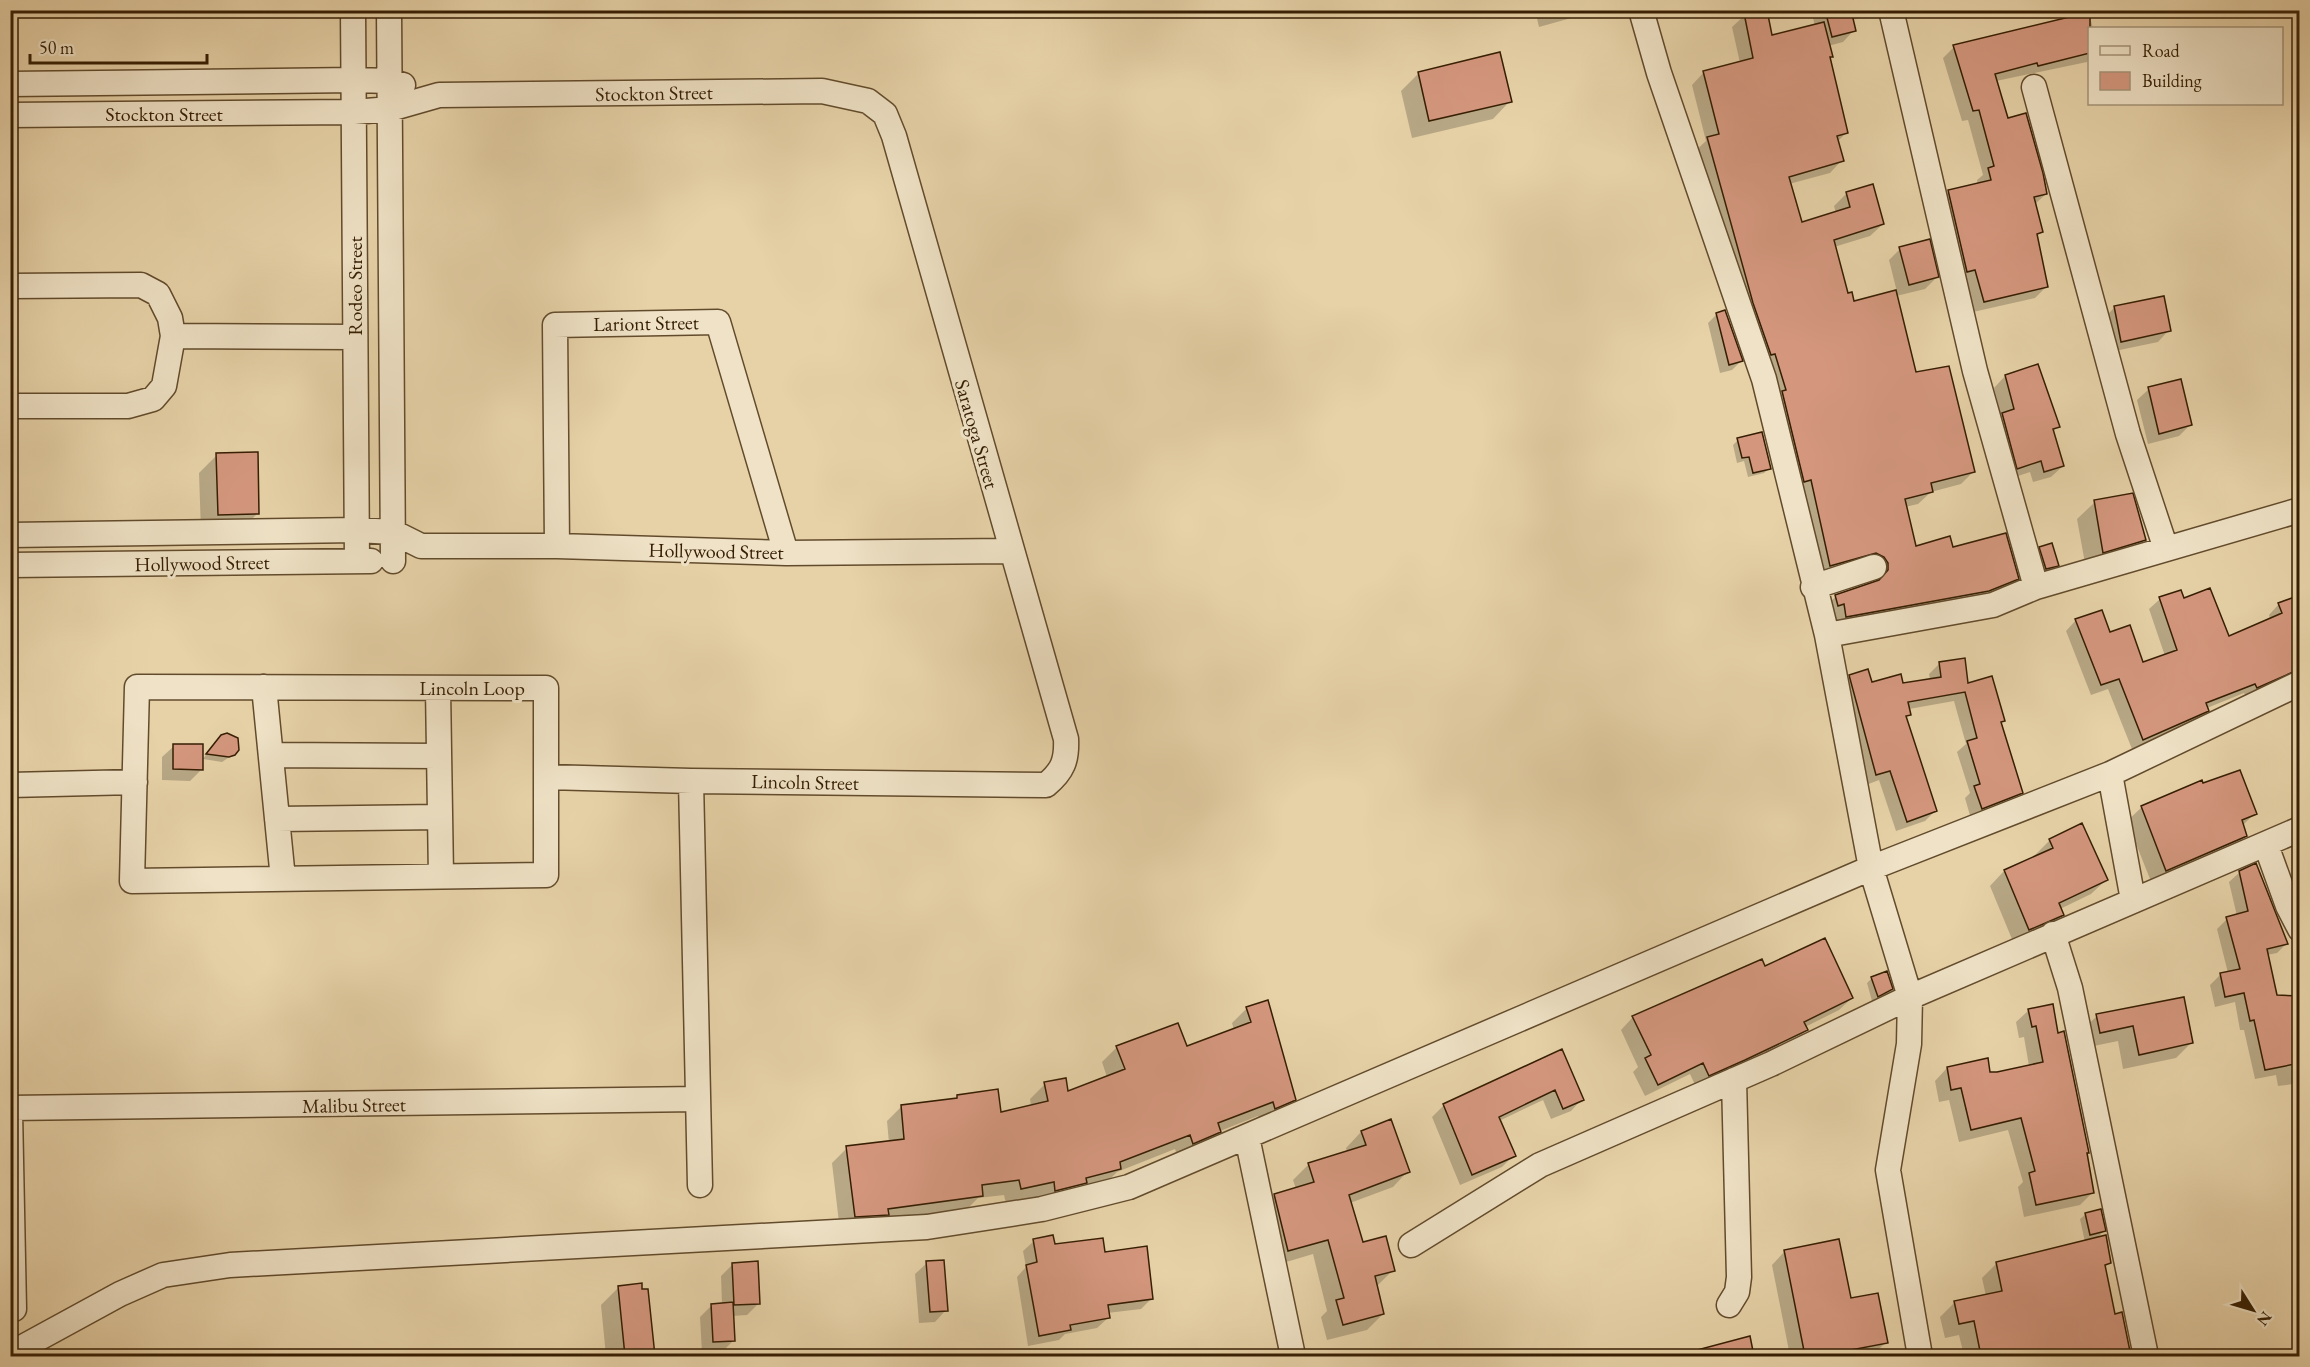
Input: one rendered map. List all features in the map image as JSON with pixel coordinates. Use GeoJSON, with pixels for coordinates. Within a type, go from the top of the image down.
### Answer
{"type":"FeatureCollection","features":[{"type":"Feature","properties":{"kind":"street","name":"Rodeo Street"},"geometry":{"type":"LineString","coordinates":[[353,10],[357,561]]}},
{"type":"Feature","properties":{"kind":"street","name":"Rodeo Street"},"geometry":{"type":"LineString","coordinates":[[389,10],[393,561]]}},
{"type":"Feature","properties":{"kind":"street"},"geometry":{"type":"LineString","coordinates":[[1641,10],[1659,73],[1764,380],[1813,587],[1827,635],[1871,868],[1910,998],[1909,1044],[1888,1170],[1920,1356]]}},
{"type":"Feature","properties":{"kind":"street"},"geometry":{"type":"LineString","coordinates":[[1891,10],[1975,371],[2036,587]]}},
{"type":"Feature","properties":{"kind":"street","name":"Stockton Street"},"geometry":{"type":"LineString","coordinates":[[10,84],[354,80],[390,81],[439,95]]}},
{"type":"Feature","properties":{"kind":"street"},"geometry":{"type":"LineString","coordinates":[[2034,87],[2128,434],[2166,549]]}},
{"type":"Feature","properties":{"kind":"street","name":"Stockton Street"},"geometry":{"type":"LineString","coordinates":[[10,115],[354,112],[390,109],[439,95],[822,91],[868,101]]}},
{"type":"Feature","properties":{"kind":"street","name":"Saratoga Street"},"geometry":{"type":"LineString","coordinates":[[868,101],[885,114],[894,136],[1010,551],[1066,738],[1066,758],[1060,774]]}},
{"type":"Feature","properties":{"kind":"street"},"geometry":{"type":"LineString","coordinates":[[10,286],[141,285],[158,294],[170,318],[174,336],[164,386],[153,399],[128,406],[10,406]]}},
{"type":"Feature","properties":{"kind":"street","name":"Lariont Street"},"geometry":{"type":"LineString","coordinates":[[557,546],[555,325],[718,322],[786,553]]}},
{"type":"Feature","properties":{"kind":"street"},"geometry":{"type":"LineString","coordinates":[[174,336],[355,337]]}},
{"type":"Feature","properties":{"kind":"street"},"geometry":{"type":"LineString","coordinates":[[1827,635],[1993,605],[2036,587],[2300,510]]}},
{"type":"Feature","properties":{"kind":"street","name":"Hollywood Street"},"geometry":{"type":"LineString","coordinates":[[10,535],[357,530],[393,532]]}},
{"type":"Feature","properties":{"kind":"street"},"geometry":{"type":"LineString","coordinates":[[393,532],[421,546]]}},
{"type":"Feature","properties":{"kind":"street"},"geometry":{"type":"LineString","coordinates":[[393,561],[421,546]]}},
{"type":"Feature","properties":{"kind":"street","name":"Hollywood Street"},"geometry":{"type":"LineString","coordinates":[[421,546],[557,546],[786,553],[1010,551]]}},
{"type":"Feature","properties":{"kind":"street","name":"Hollywood Street"},"geometry":{"type":"LineString","coordinates":[[10,565],[393,561]]}},
{"type":"Feature","properties":{"kind":"street"},"geometry":{"type":"LineString","coordinates":[[1813,587],[1874,567]]}},
{"type":"Feature","properties":{"kind":"street"},"geometry":{"type":"LineString","coordinates":[[10,1354],[120,1294],[163,1275],[230,1265],[915,1228],[978,1221],[1042,1209],[1129,1186],[1871,868],[2110,774],[2300,683]]}},
{"type":"Feature","properties":{"kind":"street","name":"Lincoln Loop"},"geometry":{"type":"LineString","coordinates":[[137,687],[438,687],[546,688],[546,875],[132,881],[137,687]]}},
{"type":"Feature","properties":{"kind":"street"},"geometry":{"type":"LineString","coordinates":[[264,687],[284,879]]}},
{"type":"Feature","properties":{"kind":"street"},"geometry":{"type":"LineString","coordinates":[[438,687],[441,876]]}},
{"type":"Feature","properties":{"kind":"street"},"geometry":{"type":"LineString","coordinates":[[271,755],[439,756]]}},
{"type":"Feature","properties":{"kind":"street","name":"Lincoln Street"},"geometry":{"type":"LineString","coordinates":[[547,777],[1046,785],[1060,774]]}},
{"type":"Feature","properties":{"kind":"street"},"geometry":{"type":"LineString","coordinates":[[2110,774],[2133,900]]}},
{"type":"Feature","properties":{"kind":"street"},"geometry":{"type":"LineString","coordinates":[[691,781],[700,1185]]}},
{"type":"Feature","properties":{"kind":"street"},"geometry":{"type":"LineString","coordinates":[[10,785],[135,782]]}},
{"type":"Feature","properties":{"kind":"street"},"geometry":{"type":"LineString","coordinates":[[277,819],[440,816]]}},
{"type":"Feature","properties":{"kind":"street"},"geometry":{"type":"LineString","coordinates":[[1411,1245],[1540,1165],[1734,1080],[2053,934],[2300,829]]}},
{"type":"Feature","properties":{"kind":"street"},"geometry":{"type":"LineString","coordinates":[[2266,845],[2288,906],[2300,929]]}},
{"type":"Feature","properties":{"kind":"street"},"geometry":{"type":"LineString","coordinates":[[2053,934],[2070,988],[2146,1356]]}},
{"type":"Feature","properties":{"kind":"street"},"geometry":{"type":"LineString","coordinates":[[1730,1305],[1737,1292],[1739,1277],[1734,1080]]}},
{"type":"Feature","properties":{"kind":"street","name":"Malibu Street"},"geometry":{"type":"LineString","coordinates":[[10,1109],[698,1099]]}},
{"type":"Feature","properties":{"kind":"street"},"geometry":{"type":"LineString","coordinates":[[10,1109],[14,1309]]}},
{"type":"Feature","properties":{"kind":"street"},"geometry":{"type":"LineString","coordinates":[[1246,1137],[1293,1356]]}},
{"type":"Feature","properties":{"kind":"building"},"geometry":{"type":"Polygon","coordinates":[[[1767,10],[1772,35],[1824,22],[1833,57],[1830,57],[1848,133],[1837,136],[1844,161],[1789,177],[1802,222],[1850,207],[1846,192],[1873,184],[1884,224],[1834,240],[1848,293],[1852,292],[1854,301],[1896,290],[1916,372],[1949,366],[1975,472],[1931,483],[1933,492],[1905,499],[1916,546],[1950,536],[1953,547],[2006,533],[2019,579],[1989,591],[1846,617],[1844,604],[1838,606],[1835,595],[1879,580],[1888,570],[1888,563],[1884,557],[1876,553],[1830,566],[1811,480],[1804,482],[1782,391],[1786,390],[1775,354],[1771,355],[1753,303],[1707,137],[1719,134],[1703,71],[1753,58],[1744,13],[1767,10]]]}},
{"type":"Feature","properties":{"kind":"building"},"geometry":{"type":"Polygon","coordinates":[[[1825,10],[1851,10],[1856,31],[1832,37],[1825,10]]]}},
{"type":"Feature","properties":{"kind":"building"},"geometry":{"type":"Polygon","coordinates":[[[2090,12],[2088,54],[1995,74],[2008,118],[2026,113],[2043,173],[2047,194],[2034,197],[2043,232],[2037,234],[2048,287],[1984,302],[1975,270],[1967,272],[1948,190],[1991,180],[1988,168],[1994,166],[1979,110],[1973,111],[1953,45],[2090,12]]]}},
{"type":"Feature","properties":{"kind":"building"},"geometry":{"type":"Polygon","coordinates":[[[1500,52],[1512,102],[1429,121],[1418,72],[1500,52]]]}},
{"type":"Feature","properties":{"kind":"building"},"geometry":{"type":"Polygon","coordinates":[[[1930,239],[1939,277],[1909,285],[1899,247],[1930,239]]]}},
{"type":"Feature","properties":{"kind":"building"},"geometry":{"type":"Polygon","coordinates":[[[2164,296],[2171,331],[2121,342],[2114,306],[2164,296]]]}},
{"type":"Feature","properties":{"kind":"building"},"geometry":{"type":"Polygon","coordinates":[[[1725,310],[1743,361],[1729,365],[1716,313],[1725,310]]]}},
{"type":"Feature","properties":{"kind":"building"},"geometry":{"type":"Polygon","coordinates":[[[2038,364],[2060,427],[2053,429],[2064,466],[2044,472],[2041,461],[2017,469],[2002,413],[2014,409],[2005,375],[2038,364]]]}},
{"type":"Feature","properties":{"kind":"building"},"geometry":{"type":"Polygon","coordinates":[[[2181,379],[2192,425],[2159,434],[2148,387],[2181,379]]]}},
{"type":"Feature","properties":{"kind":"building"},"geometry":{"type":"Polygon","coordinates":[[[1762,432],[1771,469],[1753,473],[1749,457],[1742,458],[1737,438],[1762,432]]]}},
{"type":"Feature","properties":{"kind":"building"},"geometry":{"type":"Polygon","coordinates":[[[258,452],[259,514],[218,515],[216,453],[258,452]]]}},
{"type":"Feature","properties":{"kind":"building"},"geometry":{"type":"Polygon","coordinates":[[[2133,493],[2146,540],[2103,553],[2094,500],[2133,493]]]}},
{"type":"Feature","properties":{"kind":"building"},"geometry":{"type":"Polygon","coordinates":[[[2052,543],[2059,566],[2046,569],[2039,547],[2052,543]]]}},
{"type":"Feature","properties":{"kind":"building"},"geometry":{"type":"Polygon","coordinates":[[[2210,588],[2229,636],[2282,613],[2278,603],[2300,595],[2300,669],[2257,688],[2255,684],[2206,703],[2209,711],[2143,740],[2119,679],[2101,685],[2075,619],[2102,610],[2110,632],[2130,625],[2143,662],[2177,650],[2159,597],[2181,590],[2184,598],[2210,588]]]}},
{"type":"Feature","properties":{"kind":"building"},"geometry":{"type":"Polygon","coordinates":[[[1965,658],[1968,683],[1992,676],[2005,721],[2001,722],[2023,793],[1982,809],[1974,786],[1980,784],[1967,741],[1977,738],[1965,692],[1908,702],[1911,715],[1906,716],[1937,811],[1907,822],[1890,771],[1876,775],[1849,675],[1868,669],[1872,682],[1901,674],[1903,683],[1941,677],[1939,662],[1965,658]]]}},
{"type":"Feature","properties":{"kind":"building"},"geometry":{"type":"Polygon","coordinates":[[[227,733],[238,738],[239,750],[235,755],[229,757],[206,754],[221,735],[227,733]]]}},
{"type":"Feature","properties":{"kind":"building"},"geometry":{"type":"Polygon","coordinates":[[[173,744],[203,744],[203,770],[173,769],[173,744]]]}},
{"type":"Feature","properties":{"kind":"building"},"geometry":{"type":"Polygon","coordinates":[[[2240,770],[2257,814],[2242,820],[2247,836],[2166,871],[2141,806],[2202,780],[2203,783],[2240,770]]]}},
{"type":"Feature","properties":{"kind":"building"},"geometry":{"type":"Polygon","coordinates":[[[2082,823],[2108,880],[2059,903],[2064,915],[2029,930],[2004,870],[2053,848],[2049,839],[2082,823]]]}},
{"type":"Feature","properties":{"kind":"building"},"geometry":{"type":"Polygon","coordinates":[[[2256,863],[2288,944],[2267,949],[2277,995],[2300,996],[2300,1063],[2265,1070],[2254,1020],[2250,1021],[2244,993],[2225,997],[2220,973],[2240,969],[2226,917],[2248,911],[2239,871],[2256,863]]]}},
{"type":"Feature","properties":{"kind":"building"},"geometry":{"type":"Polygon","coordinates":[[[1825,938],[1853,998],[1804,1022],[1808,1030],[1745,1060],[1709,1076],[1703,1063],[1658,1085],[1645,1058],[1651,1055],[1632,1016],[1762,959],[1765,966],[1825,938]]]}},
{"type":"Feature","properties":{"kind":"building"},"geometry":{"type":"Polygon","coordinates":[[[1887,971],[1893,989],[1878,997],[1871,977],[1887,971]]]}},
{"type":"Feature","properties":{"kind":"building"},"geometry":{"type":"Polygon","coordinates":[[[2184,997],[2193,1043],[2139,1055],[2133,1026],[2100,1033],[2096,1014],[2184,997]]]}},
{"type":"Feature","properties":{"kind":"building"},"geometry":{"type":"Polygon","coordinates":[[[1268,1000],[1296,1100],[1275,1109],[1273,1102],[1218,1123],[1221,1132],[1193,1144],[1190,1135],[1120,1162],[1121,1169],[1086,1178],[1087,1183],[1055,1191],[1054,1182],[1021,1189],[1019,1180],[982,1185],[983,1196],[888,1209],[889,1215],[855,1217],[846,1146],[904,1139],[901,1105],[957,1098],[957,1095],[998,1089],[1001,1112],[1048,1101],[1044,1082],[1066,1078],[1068,1091],[1125,1069],[1116,1046],[1178,1023],[1187,1046],[1251,1022],[1246,1007],[1268,1000]]]}},
{"type":"Feature","properties":{"kind":"building"},"geometry":{"type":"Polygon","coordinates":[[[2053,1004],[2058,1033],[2064,1031],[2089,1153],[2087,1153],[2094,1193],[2036,1205],[2029,1173],[2035,1171],[2021,1118],[1971,1130],[1961,1088],[1951,1090],[1947,1067],[1988,1058],[1990,1072],[1997,1072],[2043,1062],[2036,1026],[2032,1027],[2028,1009],[2053,1004]]]}},
{"type":"Feature","properties":{"kind":"building"},"geometry":{"type":"Polygon","coordinates":[[[1562,1049],[1584,1100],[1563,1109],[1555,1090],[1499,1117],[1516,1156],[1472,1175],[1443,1104],[1562,1049]]]}},
{"type":"Feature","properties":{"kind":"building"},"geometry":{"type":"Polygon","coordinates":[[[1391,1119],[1410,1172],[1349,1195],[1363,1242],[1386,1236],[1395,1271],[1375,1276],[1384,1314],[1343,1325],[1336,1300],[1344,1298],[1328,1240],[1288,1251],[1274,1194],[1314,1182],[1308,1163],[1366,1145],[1361,1131],[1391,1119]]]}},
{"type":"Feature","properties":{"kind":"building"},"geometry":{"type":"Polygon","coordinates":[[[2101,1209],[2106,1231],[2090,1235],[2085,1213],[2101,1209]]]}},
{"type":"Feature","properties":{"kind":"building"},"geometry":{"type":"Polygon","coordinates":[[[1053,1235],[1055,1244],[1103,1238],[1105,1252],[1147,1246],[1153,1299],[1108,1305],[1110,1318],[1070,1325],[1071,1330],[1039,1336],[1026,1265],[1037,1262],[1033,1239],[1053,1235]]]}},
{"type":"Feature","properties":{"kind":"building"},"geometry":{"type":"Polygon","coordinates":[[[2106,1235],[2111,1263],[2105,1265],[2115,1314],[2122,1312],[2131,1356],[1981,1356],[1974,1321],[1959,1324],[1954,1301],[2002,1291],[1996,1262],[2106,1235]]]}},
{"type":"Feature","properties":{"kind":"building"},"geometry":{"type":"Polygon","coordinates":[[[1839,1239],[1851,1298],[1878,1293],[1888,1343],[1819,1356],[1805,1356],[1784,1250],[1839,1239]]]}},
{"type":"Feature","properties":{"kind":"building"},"geometry":{"type":"Polygon","coordinates":[[[944,1260],[948,1311],[930,1312],[926,1261],[944,1260]]]}},
{"type":"Feature","properties":{"kind":"building"},"geometry":{"type":"Polygon","coordinates":[[[758,1261],[760,1304],[734,1305],[732,1263],[758,1261]]]}},
{"type":"Feature","properties":{"kind":"building"},"geometry":{"type":"Polygon","coordinates":[[[642,1283],[642,1289],[648,1289],[655,1356],[625,1356],[618,1286],[642,1283]]]}},
{"type":"Feature","properties":{"kind":"building"},"geometry":{"type":"Polygon","coordinates":[[[733,1302],[735,1341],[713,1342],[711,1304],[733,1302]]]}},
{"type":"Feature","properties":{"kind":"building"},"geometry":{"type":"Polygon","coordinates":[[[1750,1336],[1754,1356],[1698,1356],[1697,1350],[1750,1336]]]}}]}
